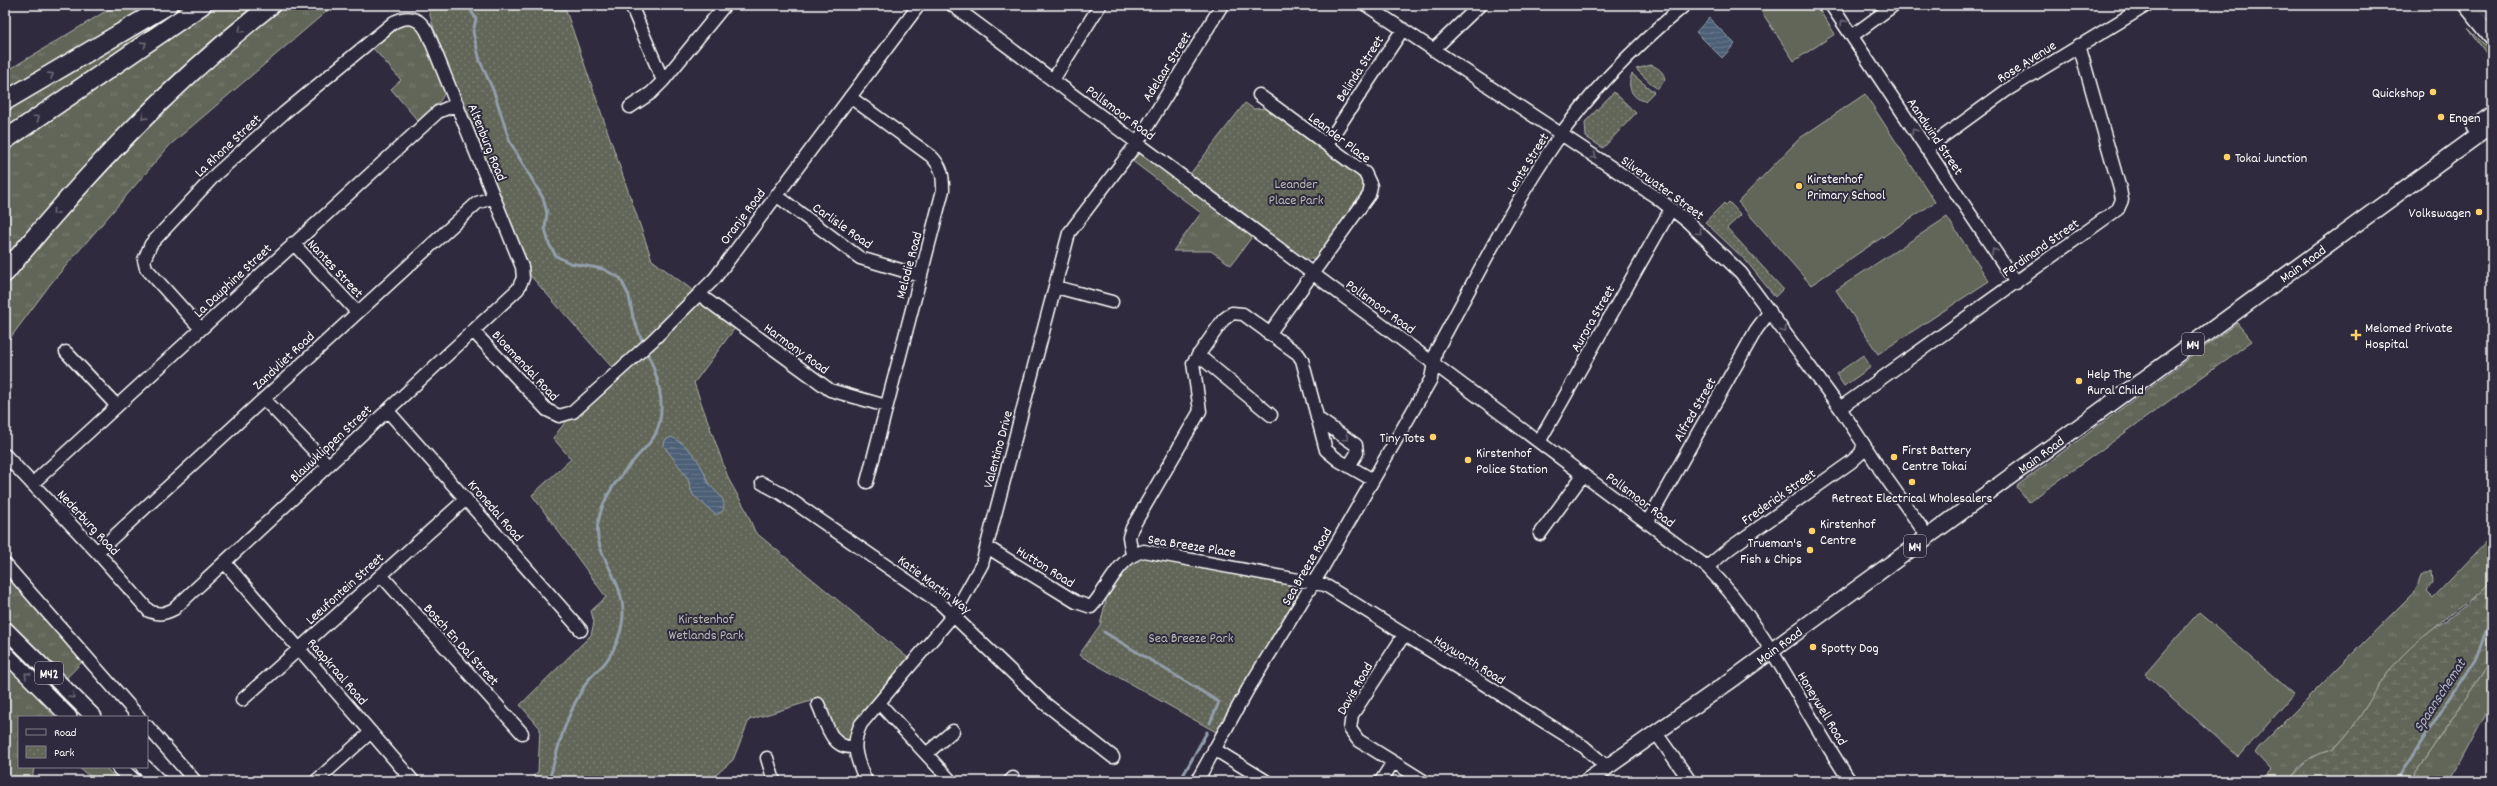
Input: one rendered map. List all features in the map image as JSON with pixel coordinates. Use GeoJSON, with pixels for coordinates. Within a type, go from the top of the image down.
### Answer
{"type":"FeatureCollection","features":[{"type":"Feature","properties":{"kind":"highway"},"geometry":{"type":"LineString","coordinates":[[5,101],[168,5]]}},
{"type":"Feature","properties":{"kind":"highway"},"geometry":{"type":"LineString","coordinates":[[5,140],[202,5]]}},
{"type":"Feature","properties":{"kind":"highway"},"geometry":{"type":"LineString","coordinates":[[5,273],[72,192],[132,129],[189,74],[271,5]]}},
{"type":"Feature","properties":{"kind":"main road"},"geometry":{"type":"LineString","coordinates":[[2466,5],[2492,37]]}},
{"type":"Feature","properties":{"kind":"main road"},"geometry":{"type":"LineString","coordinates":[[2485,5],[2492,14]]}},
{"type":"Feature","properties":{"kind":"main road"},"geometry":{"type":"LineString","coordinates":[[2308,259],[2322,240],[2492,113]]}},
{"type":"Feature","properties":{"kind":"main road","name":"Main Road"},"geometry":{"type":"LineString","coordinates":[[1587,781],[1928,537],[2492,125]]}},
{"type":"Feature","properties":{"kind":"main road","name":"M42"},"geometry":{"type":"LineString","coordinates":[[5,628],[93,716]]}},
{"type":"Feature","properties":{"kind":"main road","name":"M42"},"geometry":{"type":"LineString","coordinates":[[5,653],[68,716]]}},
{"type":"Feature","properties":{"kind":"main road"},"geometry":{"type":"LineString","coordinates":[[120,768],[133,781]]}},
{"type":"Feature","properties":{"kind":"main road"},"geometry":{"type":"LineString","coordinates":[[145,768],[158,781]]}},
{"type":"Feature","properties":{"kind":"street"},"geometry":{"type":"LineString","coordinates":[[631,5],[663,82]]}},
{"type":"Feature","properties":{"kind":"street"},"geometry":{"type":"LineString","coordinates":[[630,107],[651,93],[663,82],[725,5]]}},
{"type":"Feature","properties":{"kind":"street","name":"Oranje Road"},"geometry":{"type":"LineString","coordinates":[[559,416],[573,412],[650,343],[700,295],[715,278],[919,5]]}},
{"type":"Feature","properties":{"kind":"street","name":"Pollsmoor Road"},"geometry":{"type":"LineString","coordinates":[[952,5],[1312,274],[1433,362],[1707,568],[1733,595],[1772,650]]}},
{"type":"Feature","properties":{"kind":"street"},"geometry":{"type":"LineString","coordinates":[[1053,80],[1100,5]]}},
{"type":"Feature","properties":{"kind":"street","name":"Adelaar Street"},"geometry":{"type":"LineString","coordinates":[[1137,143],[1222,5]]}},
{"type":"Feature","properties":{"kind":"street","name":"Silverwater Street"},"geometry":{"type":"LineString","coordinates":[[1366,5],[1671,209],[1723,254],[1770,311],[1840,408],[1863,446],[1928,537]]}},
{"type":"Feature","properties":{"kind":"street"},"geometry":{"type":"LineString","coordinates":[[1433,50],[1480,5]]}},
{"type":"Feature","properties":{"kind":"street","name":"Lente Street"},"geometry":{"type":"LineString","coordinates":[[1433,362],[1434,354],[1443,337],[1519,203],[1561,134],[1586,101],[1650,35],[1685,5]]}},
{"type":"Feature","properties":{"kind":"street","name":"Aandwind Street"},"geometry":{"type":"LineString","coordinates":[[1831,5],[2016,283]]}},
{"type":"Feature","properties":{"kind":"street"},"geometry":{"type":"LineString","coordinates":[[1852,36],[1894,5]]}},
{"type":"Feature","properties":{"kind":"street","name":"Rose Avenue"},"geometry":{"type":"LineString","coordinates":[[1926,149],[2007,90],[2147,5]]}},
{"type":"Feature","properties":{"kind":"street","name":"La Rhone Street"},"geometry":{"type":"LineString","coordinates":[[201,329],[146,268],[144,260],[151,244],[216,174],[284,113],[394,22],[411,17],[419,20]]}},
{"type":"Feature","properties":{"kind":"street","name":"Altenburg Road"},"geometry":{"type":"LineString","coordinates":[[419,20],[429,36],[457,104],[522,267],[523,278]]}},
{"type":"Feature","properties":{"kind":"street","name":"Belinda Street"},"geometry":{"type":"LineString","coordinates":[[1327,144],[1403,29]]}},
{"type":"Feature","properties":{"kind":"street","name":"Ferdinand Street"},"geometry":{"type":"LineString","coordinates":[[1840,408],[2112,214],[2122,200],[2079,45]]}},
{"type":"Feature","properties":{"kind":"street","name":"Leander Place"},"geometry":{"type":"LineString","coordinates":[[1259,95],[1365,173],[1369,179],[1371,190],[1312,274]]}},
{"type":"Feature","properties":{"kind":"street","name":"Melodie Road"},"geometry":{"type":"LineString","coordinates":[[850,97],[931,156],[942,169],[943,190],[866,482]]}},
{"type":"Feature","properties":{"kind":"street","name":"La Dauphine Street"},"geometry":{"type":"LineString","coordinates":[[32,484],[293,243],[438,112],[457,104]]}},
{"type":"Feature","properties":{"kind":"street","name":"Valentino Drive"},"geometry":{"type":"LineString","coordinates":[[854,747],[856,735],[861,724],[954,614],[982,564],[1069,233],[1137,143]]}},
{"type":"Feature","properties":{"kind":"street","name":"Carlisle Road"},"geometry":{"type":"LineString","coordinates":[[776,195],[860,258],[921,276]]}},
{"type":"Feature","properties":{"kind":"street","name":"Zandvliet Road"},"geometry":{"type":"LineString","coordinates":[[97,552],[477,203],[494,196]]}},
{"type":"Feature","properties":{"kind":"street","name":"Aurora Street"},"geometry":{"type":"LineString","coordinates":[[1539,442],[1671,209]]}},
{"type":"Feature","properties":{"kind":"street","name":"Nantes Street"},"geometry":{"type":"LineString","coordinates":[[293,243],[357,312]]}},
{"type":"Feature","properties":{"kind":"street"},"geometry":{"type":"LineString","coordinates":[[1269,334],[1312,274]]}},
{"type":"Feature","properties":{"kind":"street","name":"Blauwklippen Street"},"geometry":{"type":"LineString","coordinates":[[149,610],[158,614],[174,609],[518,289],[523,278]]}},
{"type":"Feature","properties":{"kind":"street"},"geometry":{"type":"LineString","coordinates":[[1056,287],[1112,302]]}},
{"type":"Feature","properties":{"kind":"street","name":"Harmony Road"},"geometry":{"type":"LineString","coordinates":[[700,295],[830,390],[886,406]]}},
{"type":"Feature","properties":{"kind":"street","name":"Alfred Street"},"geometry":{"type":"LineString","coordinates":[[1647,522],[1756,330],[1770,311]]}},
{"type":"Feature","properties":{"kind":"street"},"geometry":{"type":"LineString","coordinates":[[1132,555],[1129,537],[1132,528],[1200,411],[1200,402],[1193,368],[1198,355],[1223,320],[1232,313],[1243,314],[1300,357],[1326,450],[1373,480]]}},
{"type":"Feature","properties":{"kind":"street","name":"Bloemendal Road"},"geometry":{"type":"LineString","coordinates":[[473,331],[547,410],[559,416]]}},
{"type":"Feature","properties":{"kind":"street"},"geometry":{"type":"LineString","coordinates":[[66,352],[117,406]]}},
{"type":"Feature","properties":{"kind":"street"},"geometry":{"type":"LineString","coordinates":[[1198,355],[1271,414]]}},
{"type":"Feature","properties":{"kind":"street","name":"Sea Breeze Road"},"geometry":{"type":"LineString","coordinates":[[1196,781],[1314,582],[1431,378],[1433,362]]}},
{"type":"Feature","properties":{"kind":"street"},"geometry":{"type":"LineString","coordinates":[[264,399],[328,465]]}},
{"type":"Feature","properties":{"kind":"street","name":"Kronedal Road"},"geometry":{"type":"LineString","coordinates":[[387,410],[581,630]]}},
{"type":"Feature","properties":{"kind":"street"},"geometry":{"type":"LineString","coordinates":[[1317,418],[1356,445],[1357,453],[1349,466]]}},
{"type":"Feature","properties":{"kind":"street","name":"Frederick Street"},"geometry":{"type":"LineString","coordinates":[[1707,568],[1730,548],[1851,462],[1861,453],[1863,446]]}},
{"type":"Feature","properties":{"kind":"street","name":"Nederburg Road"},"geometry":{"type":"LineString","coordinates":[[5,455],[97,552],[149,610]]}},
{"type":"Feature","properties":{"kind":"street"},"geometry":{"type":"LineString","coordinates":[[1540,534],[1583,475]]}},
{"type":"Feature","properties":{"kind":"street","name":"Katie Martin Way"},"geometry":{"type":"LineString","coordinates":[[762,483],[782,494],[954,614],[1043,702],[1112,757]]}},
{"type":"Feature","properties":{"kind":"street","name":"Leeufontein Street"},"geometry":{"type":"LineString","coordinates":[[242,700],[298,648],[466,499]]}},
{"type":"Feature","properties":{"kind":"street","name":"Hutton Road"},"geometry":{"type":"LineString","coordinates":[[987,547],[1076,602],[1090,607]]}},
{"type":"Feature","properties":{"kind":"street","name":"Sea Breeze Place"},"geometry":{"type":"LineString","coordinates":[[1090,607],[1132,555],[1144,550],[1314,582]]}},
{"type":"Feature","properties":{"kind":"street","name":"Raapkraal Road"},"geometry":{"type":"LineString","coordinates":[[225,563],[413,781]]}},
{"type":"Feature","properties":{"kind":"street"},"geometry":{"type":"LineString","coordinates":[[5,564],[138,716]]}},
{"type":"Feature","properties":{"kind":"street","name":"Bosch En Dal Street"},"geometry":{"type":"LineString","coordinates":[[381,575],[522,733]]}},
{"type":"Feature","properties":{"kind":"street","name":"Hayworth Road"},"geometry":{"type":"LineString","coordinates":[[1314,582],[1324,585],[1583,746],[1607,766]]}},
{"type":"Feature","properties":{"kind":"street","name":"Davis Road"},"geometry":{"type":"LineString","coordinates":[[1404,635],[1350,722],[1350,729],[1356,738],[1424,781]]}},
{"type":"Feature","properties":{"kind":"street","name":"Honeywell Road"},"geometry":{"type":"LineString","coordinates":[[1772,650],[1850,781]]}},
{"type":"Feature","properties":{"kind":"street"},"geometry":{"type":"LineString","coordinates":[[879,703],[951,781]]}},
{"type":"Feature","properties":{"kind":"street"},"geometry":{"type":"LineString","coordinates":[[818,704],[834,741],[840,746],[854,747],[866,781]]}},
{"type":"Feature","properties":{"kind":"street"},"geometry":{"type":"LineString","coordinates":[[148,727],[195,781]]}},
{"type":"Feature","properties":{"kind":"street"},"geometry":{"type":"LineString","coordinates":[[926,754],[953,731]]}},
{"type":"Feature","properties":{"kind":"street"},"geometry":{"type":"LineString","coordinates":[[316,781],[371,732]]}},
{"type":"Feature","properties":{"kind":"street"},"geometry":{"type":"LineString","coordinates":[[1656,733],[1690,781]]}},
{"type":"Feature","properties":{"kind":"street"},"geometry":{"type":"LineString","coordinates":[[1214,749],[1266,781]]}},
{"type":"Feature","properties":{"kind":"street"},"geometry":{"type":"LineString","coordinates":[[767,758],[774,781]]}},
{"type":"Feature","properties":{"kind":"street"},"geometry":{"type":"LineString","coordinates":[[1381,781],[1393,762]]}},
{"type":"Feature","properties":{"kind":"green space"},"geometry":{"type":"Polygon","coordinates":[[[116,5],[334,5],[170,145],[52,282],[5,345],[5,72],[116,5]]]}},
{"type":"Feature","properties":{"kind":"green space","name":"Kirstenhof Wetlands Park"},"geometry":{"type":"Polygon","coordinates":[[[427,5],[564,5],[652,260],[738,324],[694,383],[729,480],[746,510],[755,532],[913,662],[846,747],[814,700],[749,720],[733,760],[709,781],[528,781],[538,772],[540,728],[520,705],[591,635],[594,622],[591,611],[606,597],[532,495],[571,459],[553,438],[573,412],[617,373],[528,273],[434,29],[427,5]]]}},
{"type":"Feature","properties":{"kind":"green space"},"geometry":{"type":"Polygon","coordinates":[[[1757,5],[1816,5],[1835,34],[1794,61],[1757,5]]]}},
{"type":"Feature","properties":{"kind":"green space"},"geometry":{"type":"Polygon","coordinates":[[[409,22],[422,29],[445,87],[439,102],[418,121],[391,89],[401,80],[372,47],[398,25],[409,22]]]}},
{"type":"Feature","properties":{"kind":"green space"},"geometry":{"type":"Polygon","coordinates":[[[2468,28],[2492,52],[2491,106],[2488,56],[2468,28]]]}},
{"type":"Feature","properties":{"kind":"green space"},"geometry":{"type":"Polygon","coordinates":[[[1651,65],[1656,67],[1664,75],[1665,80],[1657,89],[1636,69],[1651,65]]]}},
{"type":"Feature","properties":{"kind":"green space"},"geometry":{"type":"Polygon","coordinates":[[[1632,74],[1654,92],[1645,101],[1637,98],[1631,91],[1630,79],[1632,74]]]}},
{"type":"Feature","properties":{"kind":"green space"},"geometry":{"type":"Polygon","coordinates":[[[1614,92],[1636,113],[1603,148],[1586,137],[1585,122],[1614,92]]]}},
{"type":"Feature","properties":{"kind":"green space"},"geometry":{"type":"Polygon","coordinates":[[[1865,94],[1935,202],[1811,285],[1738,202],[1800,138],[1865,94]]]}},
{"type":"Feature","properties":{"kind":"green space","name":"Leander Place Park"},"geometry":{"type":"Polygon","coordinates":[[[1245,103],[1254,109],[1267,108],[1360,175],[1366,184],[1365,194],[1320,254],[1313,259],[1304,259],[1190,174],[1245,103]]]}},
{"type":"Feature","properties":{"kind":"green space"},"geometry":{"type":"Polygon","coordinates":[[[1140,154],[1149,156],[1254,234],[1231,265],[1211,251],[1173,251],[1201,213],[1131,160],[1140,154]]]}},
{"type":"Feature","properties":{"kind":"green space"},"geometry":{"type":"Polygon","coordinates":[[[1729,202],[1741,215],[1727,228],[1783,289],[1775,297],[1747,262],[1705,222],[1724,203],[1726,205],[1729,202]]]}},
{"type":"Feature","properties":{"kind":"green space"},"geometry":{"type":"Polygon","coordinates":[[[1947,217],[1989,281],[1878,354],[1836,290],[1947,217]]]}},
{"type":"Feature","properties":{"kind":"green space"},"geometry":{"type":"Polygon","coordinates":[[[2237,323],[2252,341],[2029,502],[2017,487],[2018,485],[2237,323]]]}},
{"type":"Feature","properties":{"kind":"green space"},"geometry":{"type":"Polygon","coordinates":[[[1863,355],[1871,367],[1844,386],[1836,374],[1863,355]]]}},
{"type":"Feature","properties":{"kind":"green space"},"geometry":{"type":"Polygon","coordinates":[[[2492,536],[2492,579],[2482,591],[2444,619],[2387,674],[2352,729],[2334,749],[2312,757],[2299,767],[2291,781],[2260,781],[2271,770],[2255,753],[2259,747],[2416,590],[2421,576],[2431,571],[2432,582],[2427,592],[2433,598],[2492,536]]]}},
{"type":"Feature","properties":{"kind":"green space","name":"Sea Breeze Park"},"geometry":{"type":"Polygon","coordinates":[[[1142,555],[1289,581],[1297,588],[1297,599],[1216,732],[1079,655],[1100,625],[1107,596],[1132,561],[1142,555]]]}},
{"type":"Feature","properties":{"kind":"green space"},"geometry":{"type":"Polygon","coordinates":[[[5,564],[87,657],[42,703],[54,716],[18,716],[18,768],[34,768],[32,781],[5,781],[5,564]]]}},
{"type":"Feature","properties":{"kind":"green space"},"geometry":{"type":"Polygon","coordinates":[[[2492,579],[2492,659],[2410,781],[2291,781],[2300,768],[2308,761],[2317,755],[2333,749],[2345,737],[2383,680],[2400,658],[2422,638],[2471,601],[2492,579]]]}},
{"type":"Feature","properties":{"kind":"green space"},"geometry":{"type":"Polygon","coordinates":[[[2199,612],[2294,694],[2239,757],[2145,674],[2199,612]]]}},
{"type":"Feature","properties":{"kind":"green space"},"geometry":{"type":"Polygon","coordinates":[[[2492,659],[2492,703],[2450,781],[2410,781],[2492,659]]]}},
{"type":"Feature","properties":{"kind":"green space"},"geometry":{"type":"Polygon","coordinates":[[[79,768],[106,768],[119,781],[95,781],[79,768]]]}},
{"type":"Feature","properties":{"kind":"water"},"geometry":{"type":"Polygon","coordinates":[[[1709,18],[1735,44],[1722,58],[1696,32],[1709,18]]]}},
{"type":"Feature","properties":{"kind":"water"},"geometry":{"type":"Polygon","coordinates":[[[672,437],[686,446],[697,459],[709,483],[721,496],[724,503],[723,511],[716,515],[693,495],[687,477],[664,446],[665,440],[672,437]]]}},
{"type":"Feature","properties":{"kind":"waterway"},"geometry":{"type":"LineString","coordinates":[[468,5],[476,19],[473,32],[480,61],[494,92],[510,142],[543,198],[547,213],[545,228],[549,244],[556,256],[570,263],[603,269],[620,278],[629,296],[633,318],[644,345]]}},
{"type":"Feature","properties":{"kind":"waterway"},"geometry":{"type":"LineString","coordinates":[[549,781],[559,744],[578,696],[587,681],[610,656],[621,629],[623,609],[621,595],[600,548],[598,523],[607,496],[623,473],[651,441],[659,425],[661,414],[660,392],[658,381],[646,350]]}},
{"type":"Feature","properties":{"kind":"waterway","name":"Spaanschemat"},"geometry":{"type":"LineString","coordinates":[[2396,781],[2475,659],[2492,617]]}},
{"type":"Feature","properties":{"kind":"waterway"},"geometry":{"type":"LineString","coordinates":[[1104,632],[1219,702],[1210,723]]}},
{"type":"Feature","properties":{"kind":"waterway"},"geometry":{"type":"LineString","coordinates":[[1180,781],[1207,732]]}},
{"type":"Feature","properties":{"kind":"place","name":"Quickshop"},"geometry":{"type":"Point","coordinates":[2433,92]}},
{"type":"Feature","properties":{"kind":"place","name":"Engen"},"geometry":{"type":"Point","coordinates":[2441,117]}},
{"type":"Feature","properties":{"kind":"place","name":"Tokai Junction"},"geometry":{"type":"Point","coordinates":[2227,157]}},
{"type":"Feature","properties":{"kind":"place","name":"Kirstenhof Primary School"},"geometry":{"type":"Point","coordinates":[1799,186]}},
{"type":"Feature","properties":{"kind":"place","name":"Volkswagen"},"geometry":{"type":"Point","coordinates":[2479,212]}},
{"type":"Feature","properties":{"kind":"place","name":"Melomed Private Hospital"},"geometry":{"type":"Point","coordinates":[2356,335]}},
{"type":"Feature","properties":{"kind":"place","name":"Help The Rural Child"},"geometry":{"type":"Point","coordinates":[2079,381]}},
{"type":"Feature","properties":{"kind":"place","name":"Tiny Tots"},"geometry":{"type":"Point","coordinates":[1433,437]}},
{"type":"Feature","properties":{"kind":"place","name":"First Battery Centre Tokai"},"geometry":{"type":"Point","coordinates":[1894,457]}},
{"type":"Feature","properties":{"kind":"place","name":"Kirstenhof Police Station"},"geometry":{"type":"Point","coordinates":[1468,460]}},
{"type":"Feature","properties":{"kind":"place","name":"Retreat Electrical Wholesalers"},"geometry":{"type":"Point","coordinates":[1912,482]}},
{"type":"Feature","properties":{"kind":"place","name":"Kirstenhof Centre"},"geometry":{"type":"Point","coordinates":[1812,531]}},
{"type":"Feature","properties":{"kind":"place","name":"Trueman's Fish & Chips"},"geometry":{"type":"Point","coordinates":[1810,550]}},
{"type":"Feature","properties":{"kind":"place","name":"Spotty Dog"},"geometry":{"type":"Point","coordinates":[1813,647]}}]}
